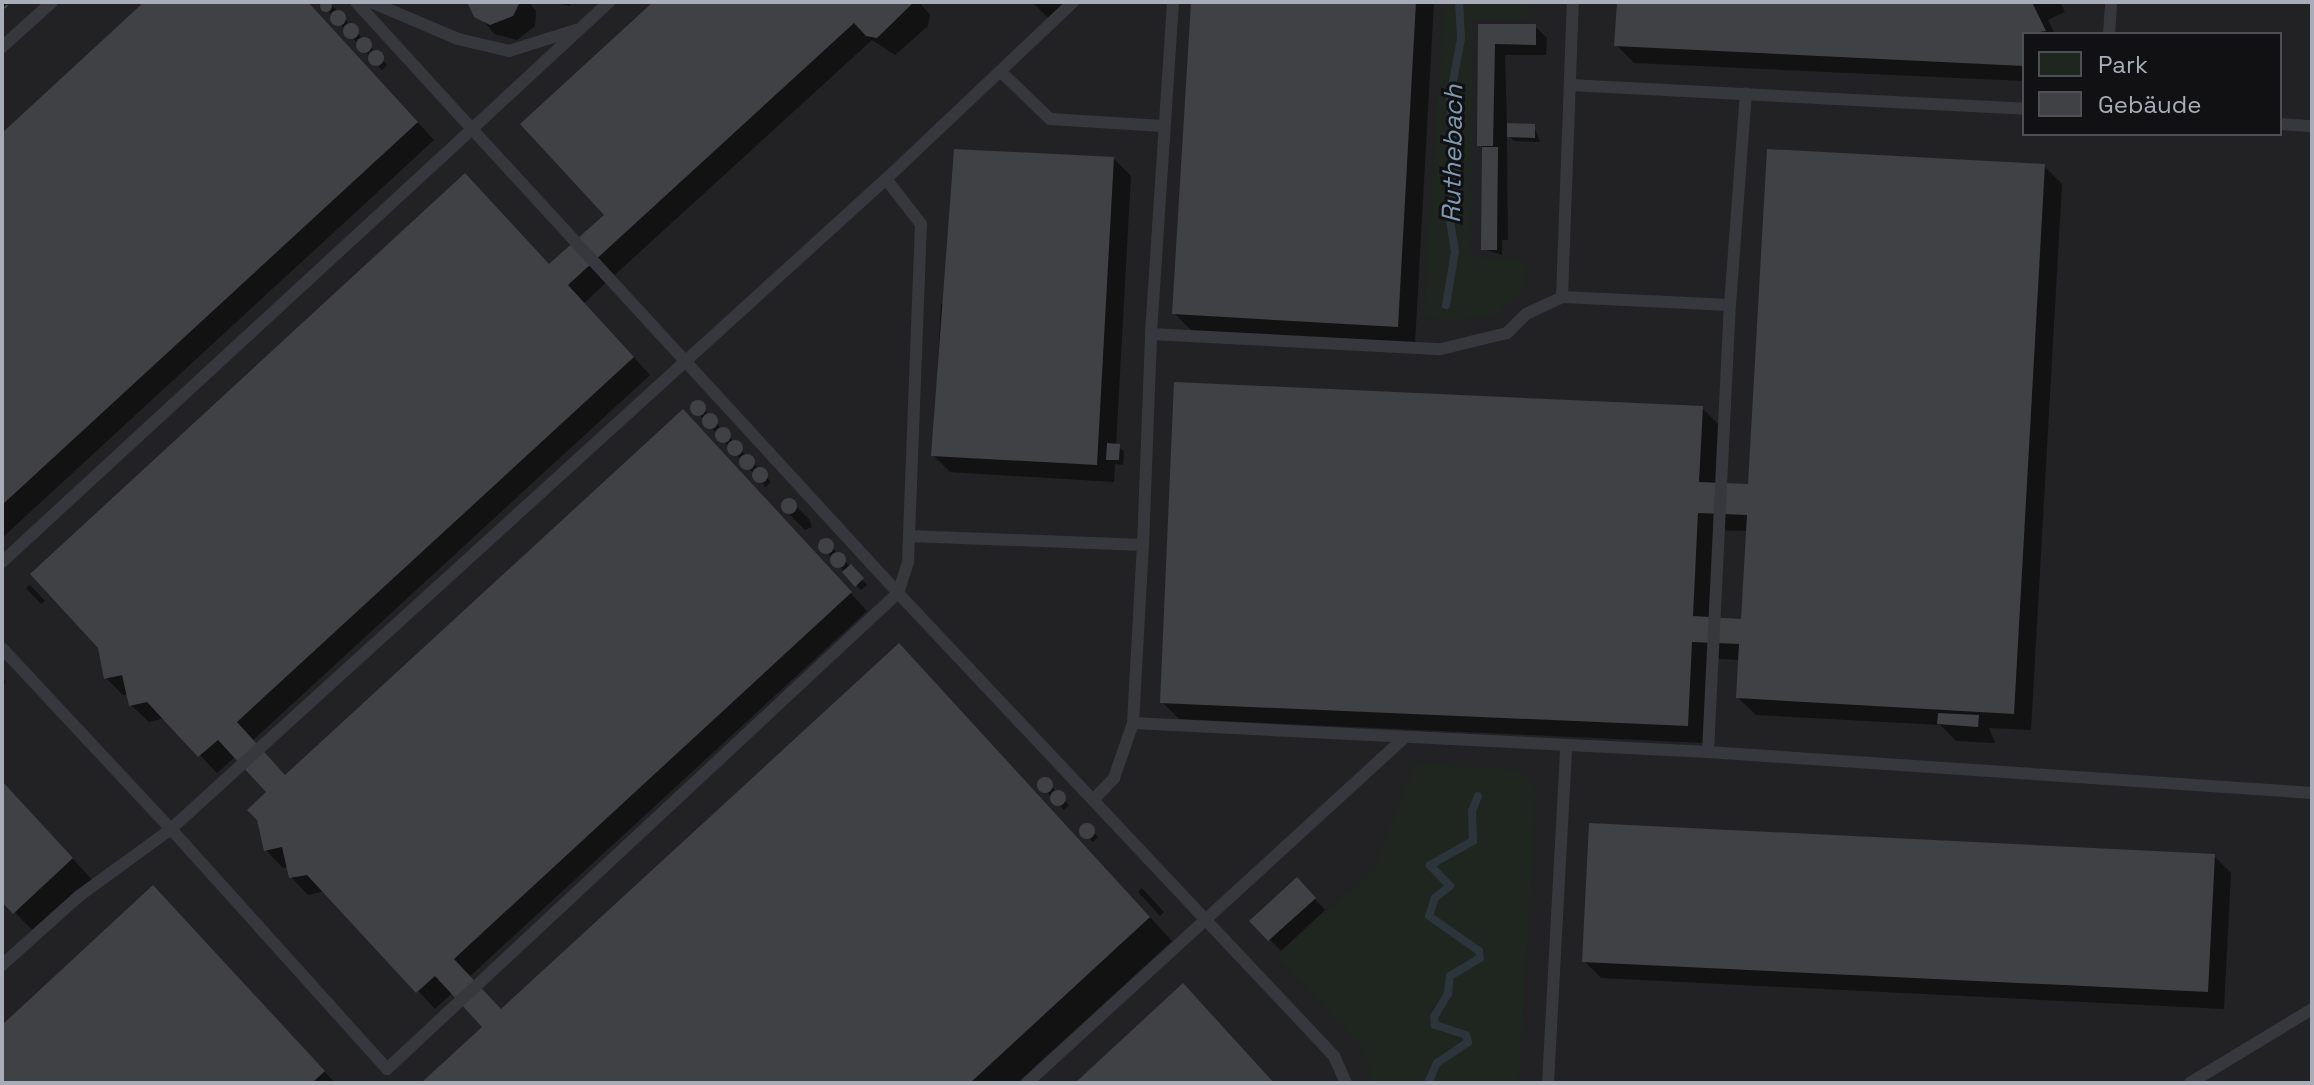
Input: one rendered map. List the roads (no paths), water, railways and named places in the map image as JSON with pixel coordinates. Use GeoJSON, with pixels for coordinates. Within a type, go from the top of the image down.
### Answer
{"type":"FeatureCollection","features":[{"type":"Feature","properties":{"kind":"lane"},"geometry":{"type":"LineString","coordinates":[[2,47],[52,2]]}},
{"type":"Feature","properties":{"kind":"lane"},"geometry":{"type":"LineString","coordinates":[[356,2],[898,593],[1334,1056],[1346,1083]]}},
{"type":"Feature","properties":{"kind":"lane"},"geometry":{"type":"LineString","coordinates":[[371,2],[458,39],[509,51],[579,29]]}},
{"type":"Feature","properties":{"kind":"lane"},"geometry":{"type":"LineString","coordinates":[[2,562],[609,2]]}},
{"type":"Feature","properties":{"kind":"lane"},"geometry":{"type":"LineString","coordinates":[[2,965],[79,896],[171,829],[683,360],[886,179],[1073,2]]}},
{"type":"Feature","properties":{"kind":"lane"},"geometry":{"type":"LineString","coordinates":[[1094,799],[1114,778],[1133,723],[1151,334],[1173,2]]}},
{"type":"Feature","properties":{"kind":"lane"},"geometry":{"type":"LineString","coordinates":[[1562,297],[1573,2]]}},
{"type":"Feature","properties":{"kind":"lane"},"geometry":{"type":"LineString","coordinates":[[2109,32],[2111,2]]}},
{"type":"Feature","properties":{"kind":"lane"},"geometry":{"type":"LineString","coordinates":[[1001,72],[1050,119],[1163,126]]}},
{"type":"Feature","properties":{"kind":"lane"},"geometry":{"type":"LineString","coordinates":[[1570,85],[2022,109]]}},
{"type":"Feature","properties":{"kind":"lane"},"geometry":{"type":"LineString","coordinates":[[1708,752],[1730,305],[1746,94]]}},
{"type":"Feature","properties":{"kind":"lane"},"geometry":{"type":"LineString","coordinates":[[2282,124],[2312,126]]}},
{"type":"Feature","properties":{"kind":"lane"},"geometry":{"type":"LineString","coordinates":[[2,648],[171,829],[387,1069],[898,593],[905,579],[909,536],[921,224],[886,179]]}},
{"type":"Feature","properties":{"kind":"lane"},"geometry":{"type":"LineString","coordinates":[[1151,334],[1441,349],[1507,333],[1526,314],[1562,297],[1730,305]]}},
{"type":"Feature","properties":{"kind":"lane"},"geometry":{"type":"LineString","coordinates":[[909,536],[1143,545]]}},
{"type":"Feature","properties":{"kind":"lane"},"geometry":{"type":"LineString","coordinates":[[1133,723],[1708,752],[2312,793]]}},
{"type":"Feature","properties":{"kind":"lane"},"geometry":{"type":"LineString","coordinates":[[1027,1083],[1403,739]]}},
{"type":"Feature","properties":{"kind":"lane"},"geometry":{"type":"LineString","coordinates":[[1548,1083],[1566,746]]}},
{"type":"Feature","properties":{"kind":"lane"},"geometry":{"type":"LineString","coordinates":[[2190,1083],[2312,1009]]}},
{"type":"Feature","properties":{"kind":"waterway","name":"Ruthebach"},"geometry":{"type":"LineString","coordinates":[[1446,305],[1455,252],[1450,220],[1456,170],[1450,97],[1461,38],[1459,2]]}},
{"type":"Feature","properties":{"kind":"waterway","name":"Ruthebach"},"geometry":{"type":"LineString","coordinates":[[1428,1083],[1437,1063],[1468,1042],[1466,1035],[1435,1025],[1434,1017],[1448,994],[1450,976],[1480,958],[1479,951],[1429,916],[1435,898],[1450,886],[1430,865],[1473,841],[1472,811],[1478,796]]}},
{"type":"Feature","properties":{"kind":"railway"},"geometry":{"type":"LineString","coordinates":[[2,5],[5,2]]}}]}
